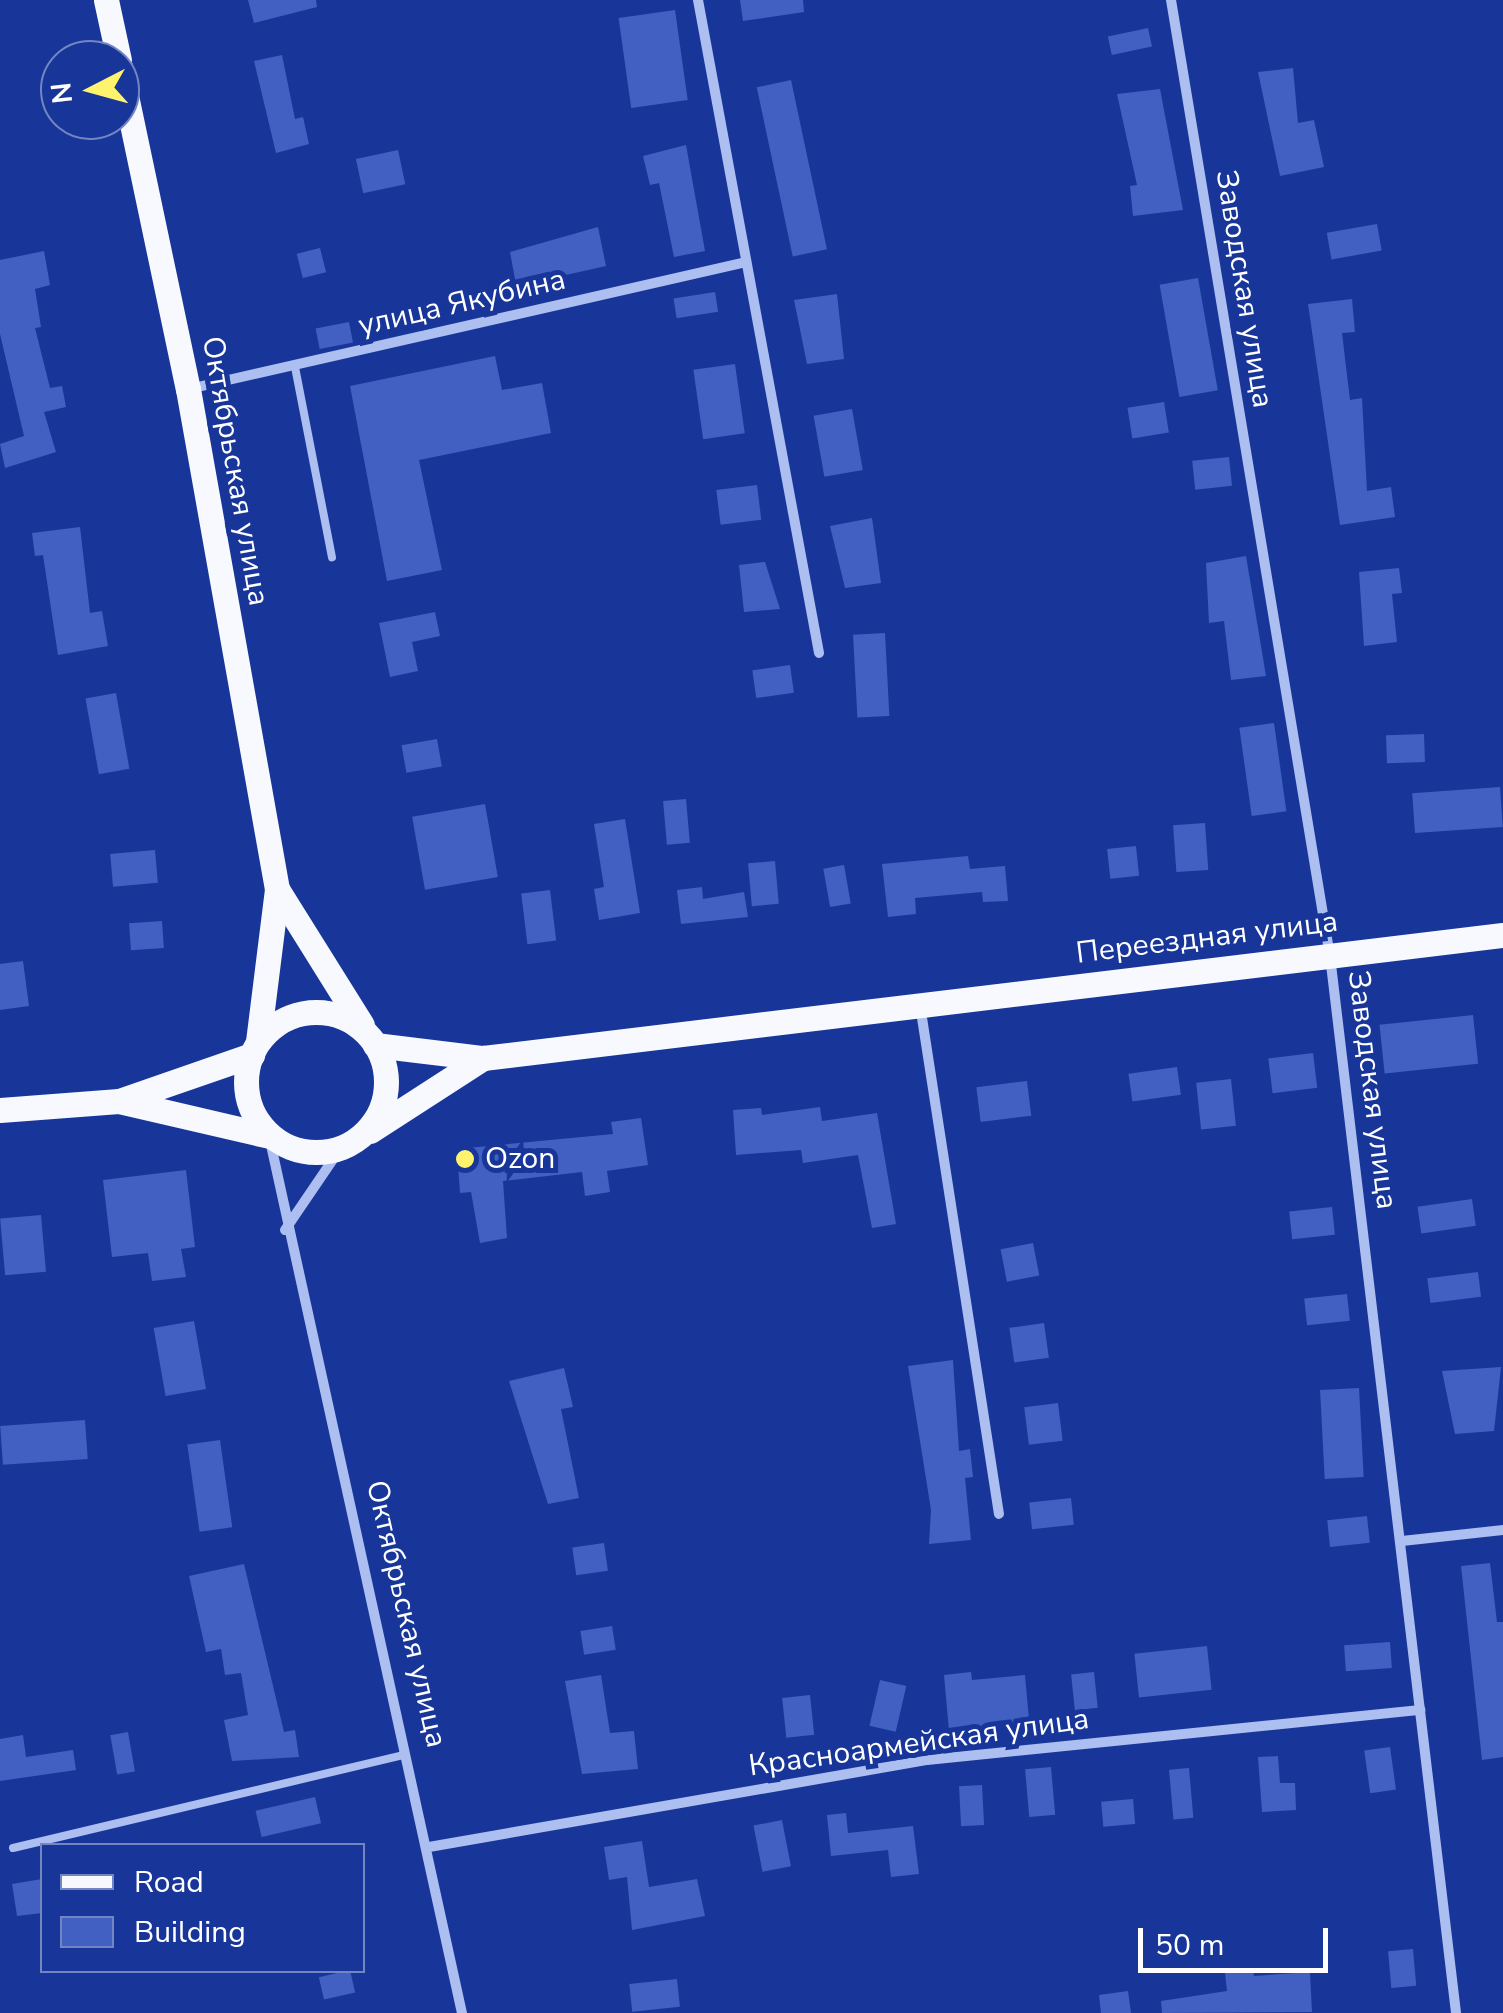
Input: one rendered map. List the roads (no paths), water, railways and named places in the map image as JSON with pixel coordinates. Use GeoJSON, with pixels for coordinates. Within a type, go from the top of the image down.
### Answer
{"type":"FeatureCollection","features":[{"type":"Feature","properties":{"kind":"main road","name":"Октябрьская улица"},"geometry":{"type":"LineString","coordinates":[[106,0],[114,40]]}},
{"type":"Feature","properties":{"kind":"main road","name":"Октябрьская улица"},"geometry":{"type":"LineString","coordinates":[[135,140],[188,389],[277,890],[255,1048]]}},
{"type":"Feature","properties":{"kind":"main road","name":"Октябрьская улица"},"geometry":{"type":"LineString","coordinates":[[277,890],[371,1039]]}},
{"type":"Feature","properties":{"kind":"main road","name":"Переездная улица"},"geometry":{"type":"LineString","coordinates":[[371,1039],[483,1058],[1503,935]]}},
{"type":"Feature","properties":{"kind":"main road"},"geometry":{"type":"LineString","coordinates":[[119,1100],[269,1136],[316,1154],[350,1143],[387,1086],[371,1039],[341,1016],[310,1011],[280,1020],[255,1048],[245,1074],[250,1108],[269,1136]]}},
{"type":"Feature","properties":{"kind":"main road"},"geometry":{"type":"LineString","coordinates":[[0,1110],[119,1100],[255,1048]]}},
{"type":"Feature","properties":{"kind":"main road","name":"Переездная улица"},"geometry":{"type":"LineString","coordinates":[[350,1143],[483,1058]]}},
{"type":"Feature","properties":{"kind":"street"},"geometry":{"type":"LineString","coordinates":[[698,0],[819,652]]}},
{"type":"Feature","properties":{"kind":"street","name":"Заводская улица"},"geometry":{"type":"LineString","coordinates":[[1171,0],[1330,956],[1456,2013]]}},
{"type":"Feature","properties":{"kind":"street","name":"улица Якубина"},"geometry":{"type":"LineString","coordinates":[[188,389],[746,262]]}},
{"type":"Feature","properties":{"kind":"street"},"geometry":{"type":"LineString","coordinates":[[920,1004],[1000,1514]]}},
{"type":"Feature","properties":{"kind":"street","name":"Октябрьская улица"},"geometry":{"type":"LineString","coordinates":[[269,1136],[285,1230],[428,1847],[462,2013]]}},
{"type":"Feature","properties":{"kind":"street"},"geometry":{"type":"LineString","coordinates":[[285,1230],[350,1143]]}},
{"type":"Feature","properties":{"kind":"street"},"geometry":{"type":"LineString","coordinates":[[1402,1541],[1503,1530]]}},
{"type":"Feature","properties":{"kind":"street","name":"Красноармейская улица"},"geometry":{"type":"LineString","coordinates":[[428,1847],[928,1760],[1420,1710]]}},
{"type":"Feature","properties":{"kind":"lane"},"geometry":{"type":"LineString","coordinates":[[295,367],[332,557]]}},
{"type":"Feature","properties":{"kind":"lane"},"geometry":{"type":"LineString","coordinates":[[13,1848],[404,1755]]}},
{"type":"Feature","properties":{"kind":"place","name":"Ozon"},"geometry":{"type":"Point","coordinates":[465,1159]}}]}
